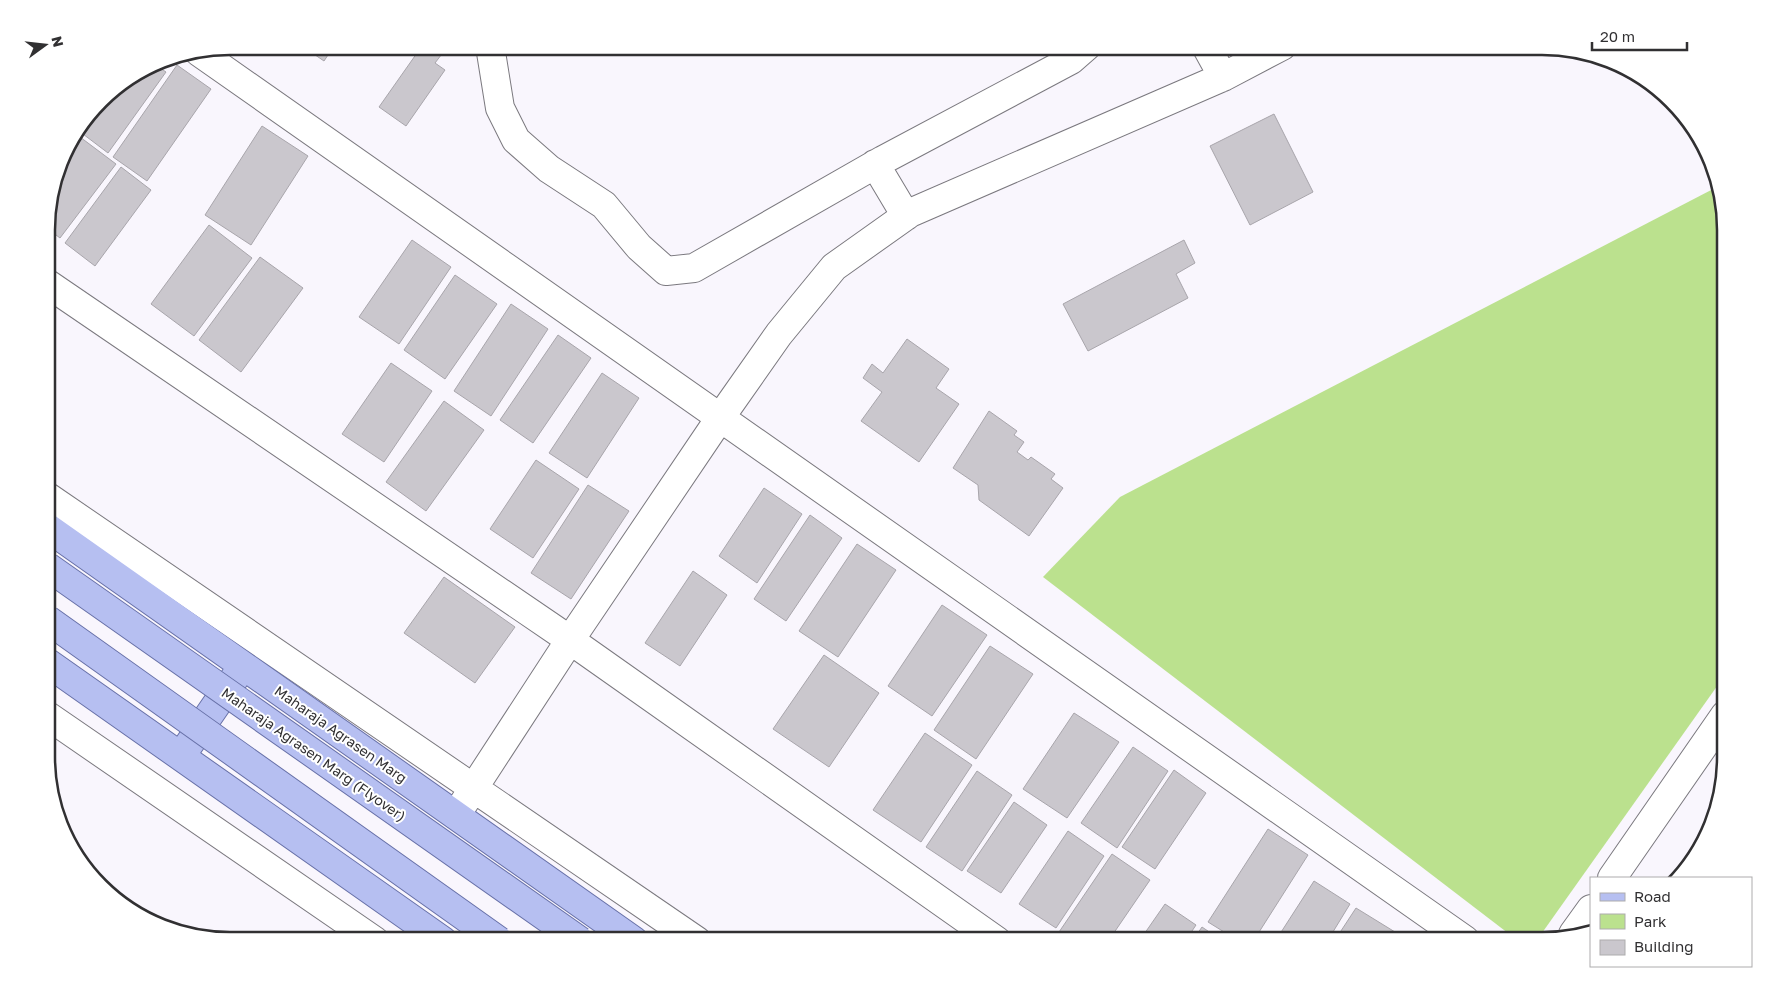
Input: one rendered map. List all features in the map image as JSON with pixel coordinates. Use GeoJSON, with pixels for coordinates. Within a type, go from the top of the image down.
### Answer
{"type":"FeatureCollection","features":[{"type":"Feature","properties":{"kind":"main road","name":"Maharaja Agrasen Marg"},"geometry":{"type":"LineString","coordinates":[[55,533],[621,932]]}},
{"type":"Feature","properties":{"kind":"main road","name":"Maharaja Agrasen Marg (Flyover)"},"geometry":{"type":"LineString","coordinates":[[55,572],[567,932]]}},
{"type":"Feature","properties":{"kind":"main road"},"geometry":{"type":"LineString","coordinates":[[55,625],[486,932]]}},
{"type":"Feature","properties":{"kind":"main road"},"geometry":{"type":"LineString","coordinates":[[181,756],[243,666]]}},
{"type":"Feature","properties":{"kind":"main road"},"geometry":{"type":"LineString","coordinates":[[55,668],[430,932]]}},
{"type":"Feature","properties":{"kind":"street"},"geometry":{"type":"LineString","coordinates":[[491,55],[500,108],[516,140],[549,169],[604,205],[638,247],[666,271],[694,268],[875,164],[1070,60],[1076,55]]}},
{"type":"Feature","properties":{"kind":"street"},"geometry":{"type":"LineString","coordinates":[[1211,55],[1222,77]]}},
{"type":"Feature","properties":{"kind":"street"},"geometry":{"type":"LineString","coordinates":[[456,815],[570,640],[720,418],[779,334],[834,267],[906,216],[1222,77],[1265,55]]}},
{"type":"Feature","properties":{"kind":"street"},"geometry":{"type":"LineString","coordinates":[[206,57],[1454,932]]}},
{"type":"Feature","properties":{"kind":"street"},"geometry":{"type":"LineString","coordinates":[[875,164],[906,216]]}},
{"type":"Feature","properties":{"kind":"street"},"geometry":{"type":"LineString","coordinates":[[55,289],[570,640],[986,932]]}},
{"type":"Feature","properties":{"kind":"street"},"geometry":{"type":"LineString","coordinates":[[55,502],[684,932]]}},
{"type":"Feature","properties":{"kind":"street"},"geometry":{"type":"LineString","coordinates":[[55,721],[362,932]]}},
{"type":"Feature","properties":{"kind":"street"},"geometry":{"type":"LineString","coordinates":[[1613,877],[1717,727]]}},
{"type":"Feature","properties":{"kind":"street"},"geometry":{"type":"LineString","coordinates":[[1577,929],[1590,910]]}},
{"type":"Feature","properties":{"kind":"green space"},"geometry":{"type":"Polygon","coordinates":[[[1712,189],[1717,219],[1717,686],[1543,932],[1507,932],[1043,577],[1120,497],[1712,189]]]}},
{"type":"Feature","properties":{"kind":"building"},"geometry":{"type":"Polygon","coordinates":[[[315,55],[328,55],[324,61],[315,55]]]}},
{"type":"Feature","properties":{"kind":"building"},"geometry":{"type":"Polygon","coordinates":[[[416,55],[441,55],[435,63],[445,70],[406,126],[379,107],[416,55]]]}},
{"type":"Feature","properties":{"kind":"building"},"geometry":{"type":"Polygon","coordinates":[[[177,65],[211,89],[147,181],[113,157],[177,65]]]}},
{"type":"Feature","properties":{"kind":"building"},"geometry":{"type":"Polygon","coordinates":[[[161,69],[166,72],[108,153],[84,135],[91,124],[106,106],[124,91],[161,69]]]}},
{"type":"Feature","properties":{"kind":"building"},"geometry":{"type":"Polygon","coordinates":[[[1274,114],[1313,192],[1250,225],[1210,146],[1274,114]]]}},
{"type":"Feature","properties":{"kind":"building"},"geometry":{"type":"Polygon","coordinates":[[[262,126],[308,156],[251,245],[205,215],[262,126]]]}},
{"type":"Feature","properties":{"kind":"building"},"geometry":{"type":"Polygon","coordinates":[[[81,138],[116,164],[60,238],[55,234],[58,196],[68,163],[81,138]]]}},
{"type":"Feature","properties":{"kind":"building"},"geometry":{"type":"Polygon","coordinates":[[[121,167],[151,190],[95,266],[65,243],[121,167]]]}},
{"type":"Feature","properties":{"kind":"building"},"geometry":{"type":"Polygon","coordinates":[[[209,225],[252,258],[194,336],[151,304],[209,225]]]}},
{"type":"Feature","properties":{"kind":"building"},"geometry":{"type":"Polygon","coordinates":[[[412,240],[451,267],[399,344],[359,317],[412,240]]]}},
{"type":"Feature","properties":{"kind":"building"},"geometry":{"type":"Polygon","coordinates":[[[1184,240],[1195,263],[1176,274],[1188,298],[1088,351],[1063,304],[1184,240]]]}},
{"type":"Feature","properties":{"kind":"building"},"geometry":{"type":"Polygon","coordinates":[[[260,257],[303,288],[241,372],[199,340],[260,257]]]}},
{"type":"Feature","properties":{"kind":"building"},"geometry":{"type":"Polygon","coordinates":[[[455,275],[497,304],[445,379],[404,350],[455,275]]]}},
{"type":"Feature","properties":{"kind":"building"},"geometry":{"type":"Polygon","coordinates":[[[511,304],[548,329],[491,416],[454,391],[511,304]]]}},
{"type":"Feature","properties":{"kind":"building"},"geometry":{"type":"Polygon","coordinates":[[[558,335],[591,358],[533,443],[500,420],[558,335]]]}},
{"type":"Feature","properties":{"kind":"building"},"geometry":{"type":"Polygon","coordinates":[[[907,339],[949,369],[936,388],[959,404],[919,462],[861,421],[882,392],[863,378],[872,364],[883,373],[907,339]]]}},
{"type":"Feature","properties":{"kind":"building"},"geometry":{"type":"Polygon","coordinates":[[[391,363],[432,391],[384,462],[342,434],[391,363]]]}},
{"type":"Feature","properties":{"kind":"building"},"geometry":{"type":"Polygon","coordinates":[[[602,373],[639,398],[587,478],[549,453],[602,373]]]}},
{"type":"Feature","properties":{"kind":"building"},"geometry":{"type":"Polygon","coordinates":[[[444,401],[484,430],[426,511],[386,482],[444,401]]]}},
{"type":"Feature","properties":{"kind":"building"},"geometry":{"type":"Polygon","coordinates":[[[989,411],[1017,431],[1014,435],[1024,442],[1017,452],[1028,460],[1031,457],[1055,474],[1051,479],[1063,488],[1029,536],[979,500],[978,485],[953,468],[989,411]]]}},
{"type":"Feature","properties":{"kind":"building"},"geometry":{"type":"Polygon","coordinates":[[[536,460],[579,489],[533,558],[490,529],[536,460]]]}},
{"type":"Feature","properties":{"kind":"building"},"geometry":{"type":"Polygon","coordinates":[[[588,485],[629,511],[571,599],[531,573],[588,485]]]}},
{"type":"Feature","properties":{"kind":"building"},"geometry":{"type":"Polygon","coordinates":[[[764,488],[802,514],[757,583],[719,556],[764,488]]]}},
{"type":"Feature","properties":{"kind":"building"},"geometry":{"type":"Polygon","coordinates":[[[810,515],[842,538],[786,621],[754,599],[810,515]]]}},
{"type":"Feature","properties":{"kind":"building"},"geometry":{"type":"Polygon","coordinates":[[[857,544],[896,570],[838,657],[799,631],[857,544]]]}},
{"type":"Feature","properties":{"kind":"building"},"geometry":{"type":"Polygon","coordinates":[[[693,571],[727,595],[680,666],[645,643],[693,571]]]}},
{"type":"Feature","properties":{"kind":"building"},"geometry":{"type":"Polygon","coordinates":[[[444,577],[515,627],[475,683],[404,633],[444,577]]]}},
{"type":"Feature","properties":{"kind":"building"},"geometry":{"type":"Polygon","coordinates":[[[942,605],[987,635],[932,716],[888,686],[942,605]]]}},
{"type":"Feature","properties":{"kind":"building"},"geometry":{"type":"Polygon","coordinates":[[[990,646],[1033,674],[976,759],[934,730],[990,646]]]}},
{"type":"Feature","properties":{"kind":"building"},"geometry":{"type":"Polygon","coordinates":[[[824,655],[879,693],[829,767],[773,729],[824,655]]]}},
{"type":"Feature","properties":{"kind":"building"},"geometry":{"type":"Polygon","coordinates":[[[1074,713],[1119,742],[1067,818],[1023,789],[1074,713]]]}},
{"type":"Feature","properties":{"kind":"building"},"geometry":{"type":"Polygon","coordinates":[[[925,733],[972,765],[921,842],[873,810],[925,733]]]}},
{"type":"Feature","properties":{"kind":"building"},"geometry":{"type":"Polygon","coordinates":[[[1133,747],[1168,771],[1117,848],[1081,823],[1133,747]]]}},
{"type":"Feature","properties":{"kind":"building"},"geometry":{"type":"Polygon","coordinates":[[[1174,770],[1206,793],[1155,869],[1122,847],[1174,770]]]}},
{"type":"Feature","properties":{"kind":"building"},"geometry":{"type":"Polygon","coordinates":[[[977,771],[1012,795],[962,871],[926,847],[977,771]]]}},
{"type":"Feature","properties":{"kind":"building"},"geometry":{"type":"Polygon","coordinates":[[[1014,802],[1047,825],[1001,893],[967,871],[1014,802]]]}},
{"type":"Feature","properties":{"kind":"building"},"geometry":{"type":"Polygon","coordinates":[[[1268,829],[1308,855],[1259,932],[1224,932],[1208,922],[1268,829]]]}},
{"type":"Feature","properties":{"kind":"building"},"geometry":{"type":"Polygon","coordinates":[[[1068,831],[1104,856],[1056,928],[1019,904],[1068,831]]]}},
{"type":"Feature","properties":{"kind":"building"},"geometry":{"type":"Polygon","coordinates":[[[1112,854],[1150,880],[1114,932],[1059,932],[1112,854]]]}},
{"type":"Feature","properties":{"kind":"building"},"geometry":{"type":"Polygon","coordinates":[[[1314,881],[1350,904],[1333,932],[1281,932],[1314,881]]]}},
{"type":"Feature","properties":{"kind":"building"},"geometry":{"type":"Polygon","coordinates":[[[1165,904],[1196,925],[1191,932],[1146,932],[1165,904]]]}},
{"type":"Feature","properties":{"kind":"building"},"geometry":{"type":"Polygon","coordinates":[[[1356,908],[1395,932],[1340,932],[1356,908]]]}},
{"type":"Feature","properties":{"kind":"building"},"geometry":{"type":"Polygon","coordinates":[[[1202,927],[1209,932],[1199,932],[1202,927]]]}}]}
